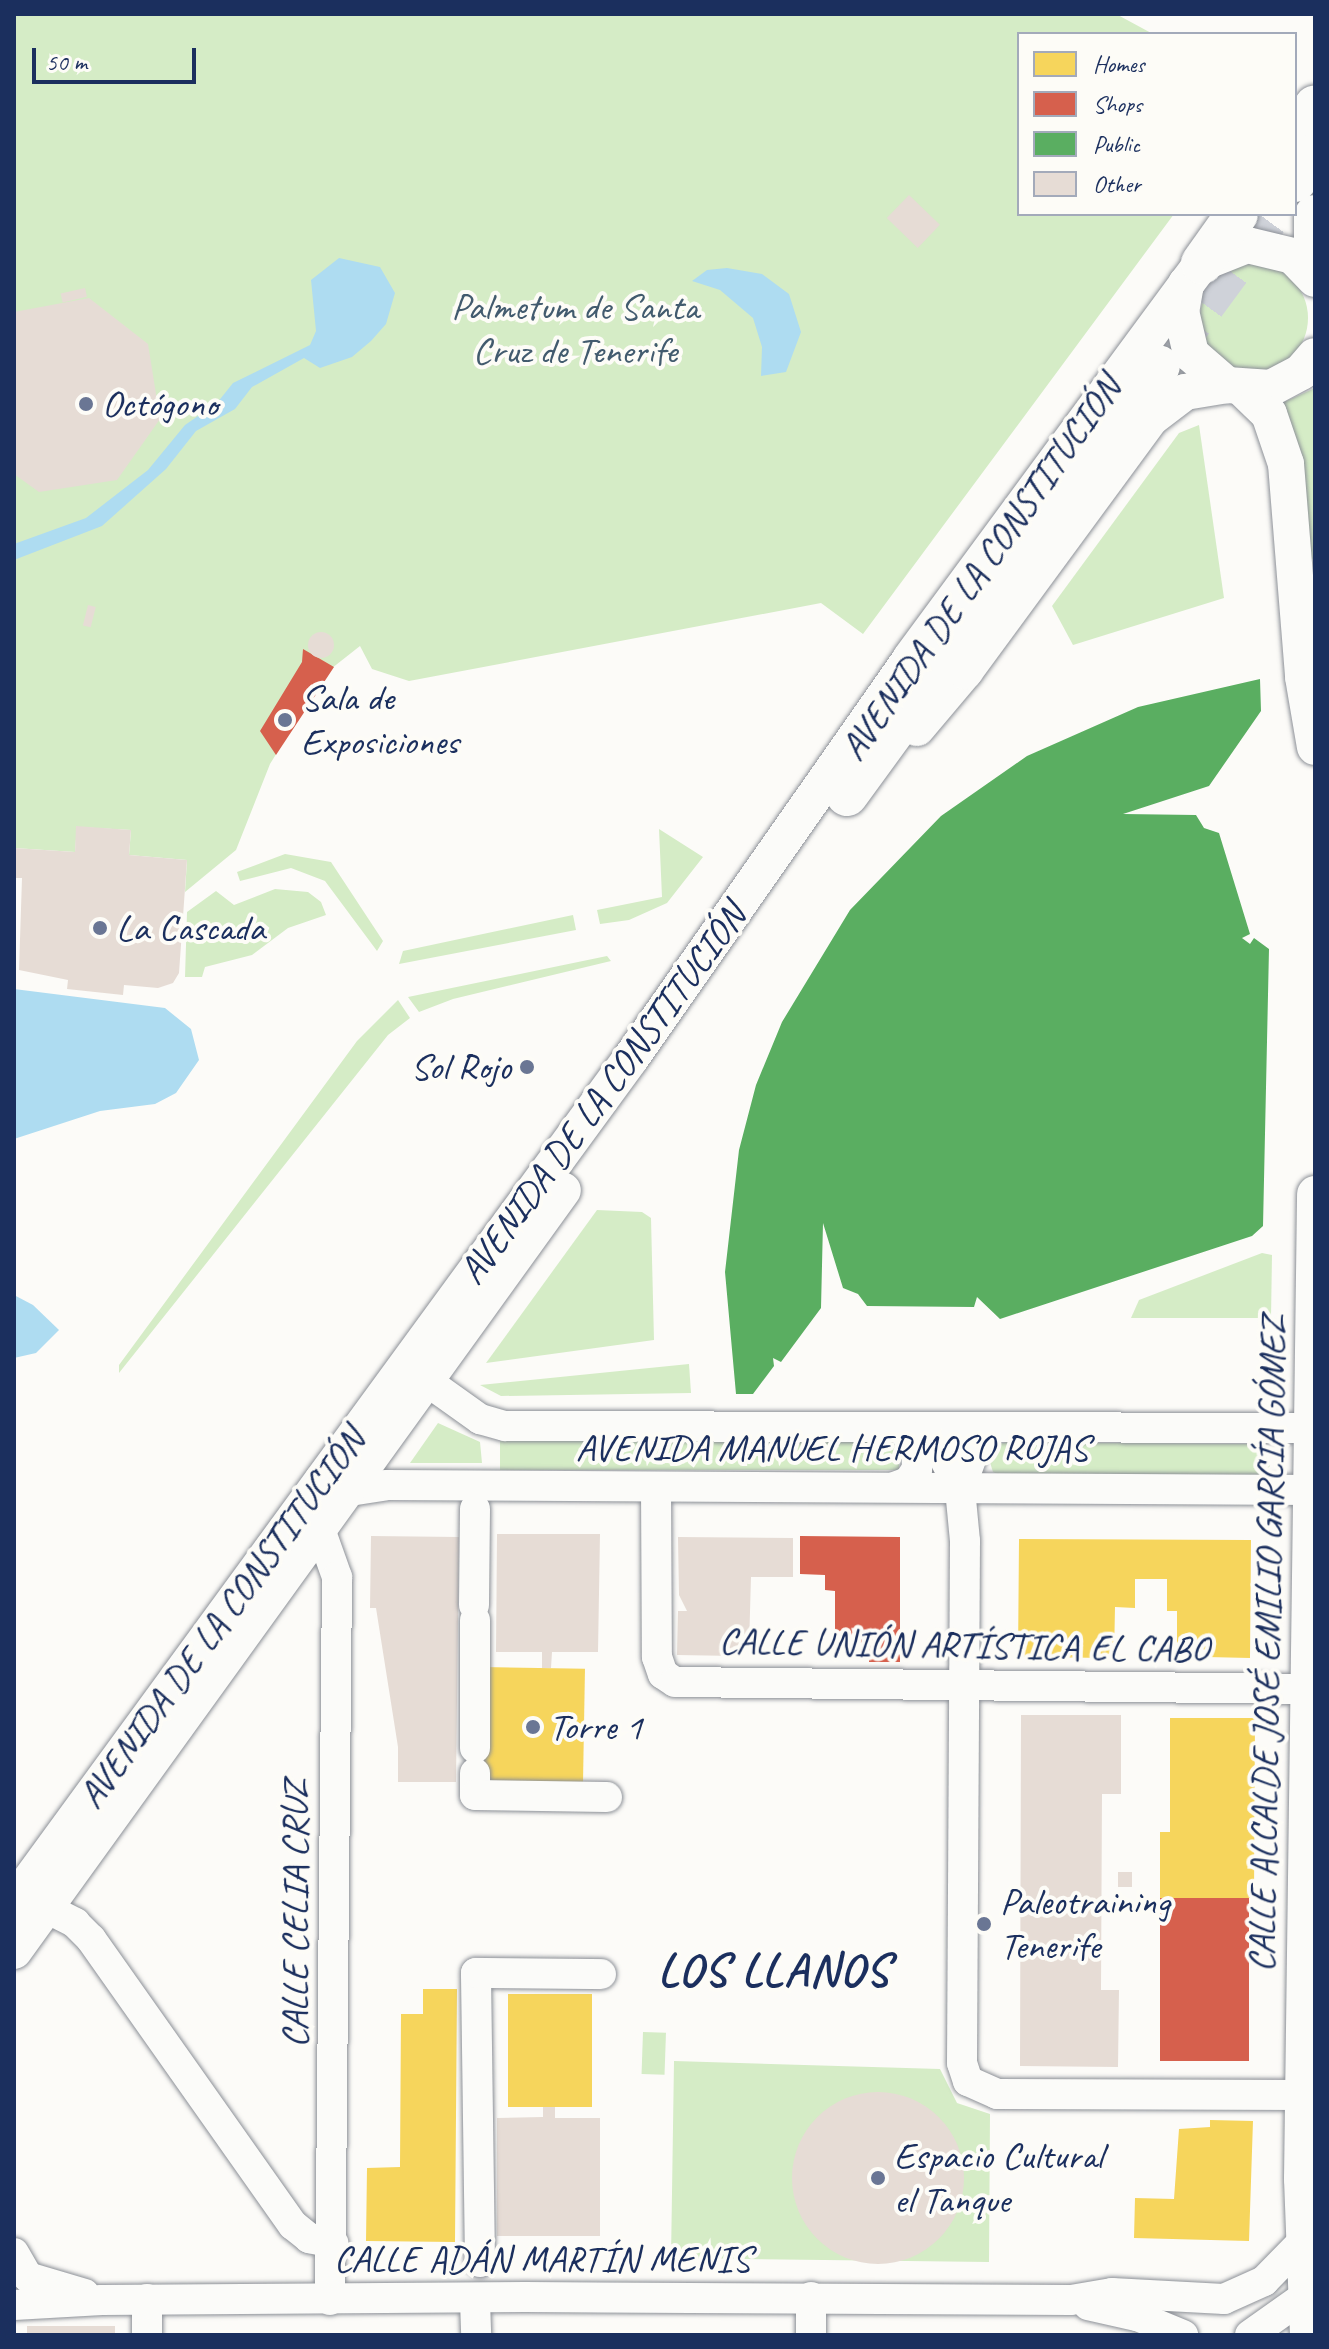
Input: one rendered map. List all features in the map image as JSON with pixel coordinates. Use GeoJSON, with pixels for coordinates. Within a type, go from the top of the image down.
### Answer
{"type":"FeatureCollection","features":[{"type":"Feature","properties":{"kind":"highway"},"geometry":{"type":"LineString","coordinates":[[1297,131],[1315,106]]}},
{"type":"Feature","properties":{"kind":"highway"},"geometry":{"type":"LineString","coordinates":[[1297,178],[1315,154]]}},
{"type":"Feature","properties":{"kind":"highway"},"geometry":{"type":"LineString","coordinates":[[1194,273],[1236,216]]}},
{"type":"Feature","properties":{"kind":"highway"},"geometry":{"type":"LineString","coordinates":[[1315,216],[1315,253]]}},
{"type":"Feature","properties":{"kind":"highway","name":"AVENIDA DE LA CONSTITUCIÓN"},"geometry":{"type":"LineString","coordinates":[[847,795],[1159,366]]}},
{"type":"Feature","properties":{"kind":"main road"},"geometry":{"type":"LineString","coordinates":[[1315,279],[1293,256],[1271,247],[1247,245],[1194,273],[1181,311],[1185,341],[1200,366],[1235,387],[1269,414],[1286,464],[1303,677],[1315,747]]}},
{"type":"Feature","properties":{"kind":"main road","name":"AVENIDA DE LA CONSTITUCIÓN"},"geometry":{"type":"LineString","coordinates":[[30,1905],[321,1532],[350,1491],[416,1374],[1194,273]]}},
{"type":"Feature","properties":{"kind":"main road"},"geometry":{"type":"LineString","coordinates":[[847,795],[900,747],[965,671],[1163,405],[1198,387],[1235,387],[1288,381],[1315,356]]}},
{"type":"Feature","properties":{"kind":"main road","name":"AVENIDA DE LA CONSTITUCIÓN"},"geometry":{"type":"LineString","coordinates":[[14,1951],[30,1905],[416,1374],[847,795]]}},
{"type":"Feature","properties":{"kind":"main road","name":"CALLE ALCALDE JOSÉ EMILIO GARCÍA GÓMEZ"},"geometry":{"type":"LineString","coordinates":[[1308,2335],[1311,2289],[1309,2154],[1303,2095],[1315,1194]]}},
{"type":"Feature","properties":{"kind":"street","name":"AVENIDA MANUEL HERMOSO ROJAS"},"geometry":{"type":"LineString","coordinates":[[416,1374],[480,1419],[505,1426],[982,1430],[1313,1460]]}},
{"type":"Feature","properties":{"kind":"street"},"geometry":{"type":"LineString","coordinates":[[894,1487],[908,1482],[917,1469],[915,1429]]}},
{"type":"Feature","properties":{"kind":"street"},"geometry":{"type":"LineString","coordinates":[[915,1429],[960,1489]]}},
{"type":"Feature","properties":{"kind":"street"},"geometry":{"type":"LineString","coordinates":[[982,1430],[960,1489],[965,1541],[962,2063],[968,2081],[979,2090],[1037,2094],[1303,2095]]}},
{"type":"Feature","properties":{"kind":"street","name":"AVENIDA MANUEL HERMOSO ROJAS"},"geometry":{"type":"LineString","coordinates":[[350,1491],[386,1485],[1009,1488],[1313,1460]]}},
{"type":"Feature","properties":{"kind":"street","name":"CALLE UNIÓN ARTÍSTICA EL CABO"},"geometry":{"type":"LineString","coordinates":[[656,1487],[657,1657],[668,1679],[1309,1689]]}},
{"type":"Feature","properties":{"kind":"street"},"geometry":{"type":"LineString","coordinates":[[965,1541],[981,1515],[1009,1488]]}},
{"type":"Feature","properties":{"kind":"street"},"geometry":{"type":"LineString","coordinates":[[475,1509],[475,1795],[607,1797]]}},
{"type":"Feature","properties":{"kind":"street","name":"CALLE CELIA CRUZ"},"geometry":{"type":"LineString","coordinates":[[321,1532],[337,1577],[333,2243],[330,2300]]}},
{"type":"Feature","properties":{"kind":"street"},"geometry":{"type":"LineString","coordinates":[[30,1905],[75,1923],[91,1939],[293,2225],[309,2238],[333,2243]]}},
{"type":"Feature","properties":{"kind":"street"},"geometry":{"type":"LineString","coordinates":[[480,2262],[476,1973],[601,1974]]}},
{"type":"Feature","properties":{"kind":"street","name":"CALLE ADÁN MARTÍN MENIS"},"geometry":{"type":"LineString","coordinates":[[14,2305],[147,2299],[475,2301],[811,2297],[1071,2300],[1112,2293],[1224,2299],[1253,2288],[1308,2235]]}},
{"type":"Feature","properties":{"kind":"street"},"geometry":{"type":"LineString","coordinates":[[14,2253],[28,2277],[102,2300]]}},
{"type":"Feature","properties":{"kind":"street"},"geometry":{"type":"LineString","coordinates":[[1255,2331],[1311,2289]]}},
{"type":"Feature","properties":{"kind":"street"},"geometry":{"type":"LineString","coordinates":[[811,2297],[811,2335]]}},
{"type":"Feature","properties":{"kind":"street"},"geometry":{"type":"LineString","coordinates":[[147,2299],[147,2335]]}},
{"type":"Feature","properties":{"kind":"street","name":"CALLE ADÁN MARTÍN MENIS"},"geometry":{"type":"LineString","coordinates":[[1071,2300],[1137,2316],[1183,2335]]}},
{"type":"Feature","properties":{"kind":"street"},"geometry":{"type":"LineString","coordinates":[[475,2301],[476,2335]]}},
{"type":"Feature","properties":{"kind":"green space","name":"Palmetum de Santa Cruz de Tenerife"},"geometry":{"type":"Polygon","coordinates":[[[14,14],[1116,14],[1149,32],[1017,32],[1017,216],[1173,216],[863,634],[821,603],[409,681],[372,669],[360,646],[327,672],[270,764],[236,850],[185,892],[187,860],[129,855],[131,830],[77,827],[75,852],[14,848],[14,14]]]}},
{"type":"Feature","properties":{"kind":"green space"},"geometry":{"type":"Polygon","coordinates":[[[1254,264],[1275,268],[1292,280],[1304,297],[1308,318],[1304,339],[1292,356],[1275,368],[1254,372],[1233,368],[1216,356],[1204,339],[1200,318],[1204,297],[1216,280],[1233,268],[1254,264]]]}},
{"type":"Feature","properties":{"kind":"green space"},"geometry":{"type":"Polygon","coordinates":[[[1315,388],[1313,559],[1307,558],[1283,408],[1284,402],[1315,388]]]}},
{"type":"Feature","properties":{"kind":"green space"},"geometry":{"type":"Polygon","coordinates":[[[1199,425],[1224,598],[1073,645],[1052,606],[1179,433],[1199,425]]]}},
{"type":"Feature","properties":{"kind":"green space"},"geometry":{"type":"Polygon","coordinates":[[[659,829],[703,857],[667,903],[629,920],[600,924],[597,910],[662,897],[659,829]]]}},
{"type":"Feature","properties":{"kind":"green space"},"geometry":{"type":"Polygon","coordinates":[[[285,854],[331,862],[383,941],[377,951],[325,881],[291,868],[240,881],[237,872],[285,854]]]}},
{"type":"Feature","properties":{"kind":"green space"},"geometry":{"type":"Polygon","coordinates":[[[275,889],[308,892],[321,902],[326,915],[288,928],[252,955],[205,967],[202,977],[185,977],[187,912],[216,891],[234,905],[275,889]]]}},
{"type":"Feature","properties":{"kind":"green space"},"geometry":{"type":"Polygon","coordinates":[[[573,915],[576,930],[399,964],[403,951],[573,915]]]}},
{"type":"Feature","properties":{"kind":"green space"},"geometry":{"type":"Polygon","coordinates":[[[607,956],[611,961],[453,999],[419,1012],[408,997],[607,956]]]}},
{"type":"Feature","properties":{"kind":"green space"},"geometry":{"type":"Polygon","coordinates":[[[398,1000],[410,1018],[388,1035],[119,1373],[119,1365],[357,1041],[398,1000]]]}},
{"type":"Feature","properties":{"kind":"green space"},"geometry":{"type":"Polygon","coordinates":[[[597,1210],[642,1212],[651,1218],[654,1340],[486,1363],[597,1210]]]}},
{"type":"Feature","properties":{"kind":"green space"},"geometry":{"type":"Polygon","coordinates":[[[1262,1253],[1272,1255],[1271,1318],[1131,1318],[1139,1300],[1262,1253]]]}},
{"type":"Feature","properties":{"kind":"green space"},"geometry":{"type":"Polygon","coordinates":[[[689,1364],[691,1393],[501,1396],[480,1385],[689,1364]]]}},
{"type":"Feature","properties":{"kind":"green space"},"geometry":{"type":"Polygon","coordinates":[[[438,1423],[480,1442],[482,1463],[410,1463],[438,1423]]]}},
{"type":"Feature","properties":{"kind":"green space"},"geometry":{"type":"Polygon","coordinates":[[[500,1441],[899,1441],[899,1470],[500,1470],[500,1441]]]}},
{"type":"Feature","properties":{"kind":"green space"},"geometry":{"type":"Polygon","coordinates":[[[1006,1442],[1252,1444],[1261,1445],[1270,1466],[1258,1478],[1001,1476],[993,1472],[989,1459],[994,1446],[1006,1442]]]}},
{"type":"Feature","properties":{"kind":"green space"},"geometry":{"type":"Polygon","coordinates":[[[643,2032],[666,2033],[665,2075],[642,2074],[643,2032]]]}},
{"type":"Feature","properties":{"kind":"green space"},"geometry":{"type":"Polygon","coordinates":[[[674,2061],[940,2069],[957,2103],[990,2114],[989,2262],[671,2258],[674,2061]]]}},
{"type":"Feature","properties":{"kind":"water"},"geometry":{"type":"Polygon","coordinates":[[[339,258],[380,267],[395,293],[386,324],[371,341],[352,357],[320,368],[304,358],[252,387],[235,409],[196,431],[166,469],[102,526],[14,560],[14,544],[86,518],[148,470],[185,425],[217,403],[233,383],[310,345],[316,331],[311,280],[339,258]]]}},
{"type":"Feature","properties":{"kind":"water"},"geometry":{"type":"Polygon","coordinates":[[[727,268],[762,274],[789,294],[801,332],[786,372],[761,376],[762,347],[753,318],[720,290],[692,281],[707,270],[727,268]]]}},
{"type":"Feature","properties":{"kind":"water"},"geometry":{"type":"Polygon","coordinates":[[[14,989],[165,1008],[191,1029],[199,1060],[176,1093],[155,1104],[100,1111],[14,1139],[14,989]]]}},
{"type":"Feature","properties":{"kind":"water"},"geometry":{"type":"Polygon","coordinates":[[[14,1295],[33,1305],[59,1330],[36,1353],[14,1358],[14,1295]]]}},
{"type":"Feature","properties":{"kind":"building: Homes"},"geometry":{"type":"Polygon","coordinates":[[[1019,1539],[1251,1540],[1250,1658],[1207,1657],[1208,1651],[1200,1648],[1177,1647],[1177,1611],[1167,1611],[1167,1579],[1135,1579],[1135,1608],[1115,1607],[1114,1658],[1018,1657],[1019,1539]]]}},
{"type":"Feature","properties":{"kind":"building: Homes","name":"Torre 1"},"geometry":{"type":"Polygon","coordinates":[[[481,1667],[585,1669],[583,1787],[479,1785],[481,1667]]]}},
{"type":"Feature","properties":{"kind":"building: Homes"},"geometry":{"type":"Polygon","coordinates":[[[1170,1718],[1255,1718],[1254,1898],[1160,1898],[1160,1832],[1170,1832],[1170,1718]]]}},
{"type":"Feature","properties":{"kind":"building: Homes"},"geometry":{"type":"Polygon","coordinates":[[[423,1989],[457,1989],[455,2242],[366,2241],[367,2168],[400,2167],[401,2014],[423,2014],[423,1989]]]}},
{"type":"Feature","properties":{"kind":"building: Homes"},"geometry":{"type":"Polygon","coordinates":[[[508,1994],[592,1994],[592,2107],[508,2107],[508,1994]]]}},
{"type":"Feature","properties":{"kind":"building: Homes"},"geometry":{"type":"Polygon","coordinates":[[[1210,2120],[1253,2121],[1249,2241],[1134,2238],[1135,2198],[1174,2199],[1179,2129],[1210,2127],[1210,2120]]]}},
{"type":"Feature","properties":{"kind":"building: Shops"},"geometry":{"type":"Polygon","coordinates":[[[303,649],[334,667],[276,755],[260,731],[302,662],[303,649]]]}},
{"type":"Feature","properties":{"kind":"building: Shops"},"geometry":{"type":"Polygon","coordinates":[[[800,1536],[900,1537],[900,1662],[869,1662],[869,1643],[835,1642],[835,1591],[825,1590],[825,1575],[800,1574],[800,1536]]]}},
{"type":"Feature","properties":{"kind":"building: Shops"},"geometry":{"type":"Polygon","coordinates":[[[1160,1898],[1249,1898],[1249,2061],[1160,2061],[1160,1898]]]}},
{"type":"Feature","properties":{"kind":"building: Public"},"geometry":{"type":"Polygon","coordinates":[[[1260,679],[1261,711],[1209,786],[1123,814],[1196,815],[1204,828],[1219,833],[1250,934],[1242,938],[1250,944],[1254,938],[1269,949],[1263,1226],[1252,1236],[1000,1319],[977,1297],[974,1307],[867,1306],[858,1294],[843,1288],[823,1223],[821,1308],[781,1362],[773,1358],[774,1366],[753,1394],[736,1394],[725,1272],[739,1150],[756,1085],[782,1022],[850,910],[941,816],[1027,756],[1138,707],[1260,679]]]}},
{"type":"Feature","properties":{"kind":"building: Other"},"geometry":{"type":"Polygon","coordinates":[[[909,195],[940,225],[918,248],[887,218],[909,195]]]}},
{"type":"Feature","properties":{"kind":"building: Other"},"geometry":{"type":"Polygon","coordinates":[[[85,288],[87,297],[63,302],[61,294],[85,288]]]}},
{"type":"Feature","properties":{"kind":"building: Other","name":"Octógono"},"geometry":{"type":"Polygon","coordinates":[[[89,298],[148,344],[160,419],[117,480],[39,492],[14,474],[14,312],[89,298]]]}},
{"type":"Feature","properties":{"kind":"building: Other"},"geometry":{"type":"Polygon","coordinates":[[[88,605],[96,607],[91,627],[83,625],[88,605]]]}},
{"type":"Feature","properties":{"kind":"building: Other"},"geometry":{"type":"Polygon","coordinates":[[[321,632],[330,636],[334,645],[330,654],[321,658],[312,654],[308,645],[312,636],[321,632]]]}},
{"type":"Feature","properties":{"kind":"building: Other","name":"La Cascada"},"geometry":{"type":"Polygon","coordinates":[[[76,826],[131,830],[129,855],[187,860],[179,973],[173,983],[158,988],[124,985],[123,995],[67,989],[68,980],[19,970],[22,878],[14,878],[14,848],[75,852],[76,826]]]}},
{"type":"Feature","properties":{"kind":"building: Other","name":"Torre 1"},"geometry":{"type":"Polygon","coordinates":[[[497,1534],[600,1534],[598,1652],[552,1652],[551,1668],[542,1668],[542,1652],[496,1652],[497,1534]]]}},
{"type":"Feature","properties":{"kind":"building: Other"},"geometry":{"type":"Polygon","coordinates":[[[371,1536],[459,1537],[456,1782],[398,1782],[398,1747],[376,1608],[370,1608],[371,1536]]]}},
{"type":"Feature","properties":{"kind":"building: Other"},"geometry":{"type":"Polygon","coordinates":[[[678,1537],[793,1538],[793,1577],[751,1577],[749,1647],[737,1647],[736,1656],[677,1655],[678,1611],[687,1611],[679,1595],[678,1537]]]}},
{"type":"Feature","properties":{"kind":"building: Other"},"geometry":{"type":"Polygon","coordinates":[[[1021,1715],[1121,1715],[1121,1794],[1102,1794],[1101,1990],[1119,1990],[1118,2067],[1020,2066],[1021,1715]]]}},
{"type":"Feature","properties":{"kind":"building: Other"},"geometry":{"type":"Polygon","coordinates":[[[1118,1872],[1132,1872],[1132,1887],[1118,1887],[1118,1872]]]}},
{"type":"Feature","properties":{"kind":"building: Other","name":"Espacio Cultural el Tanque"},"geometry":{"type":"Polygon","coordinates":[[[878,2092],[911,2099],[939,2117],[957,2145],[964,2178],[957,2211],[939,2239],[911,2257],[878,2264],[845,2257],[817,2239],[799,2211],[792,2178],[799,2145],[817,2117],[845,2099],[878,2092]]]}},
{"type":"Feature","properties":{"kind":"building: Other"},"geometry":{"type":"Polygon","coordinates":[[[543,2107],[555,2107],[555,2118],[600,2118],[600,2236],[497,2236],[497,2118],[543,2117],[543,2107]]]}},
{"type":"Feature","properties":{"kind":"building: Other"},"geometry":{"type":"Polygon","coordinates":[[[27,2326],[115,2326],[115,2335],[27,2335],[27,2326]]]}},
{"type":"Feature","properties":{"kind":"tunnel"},"geometry":{"type":"LineString","coordinates":[[1167,355],[1270,216]]}},
{"type":"Feature","properties":{"kind":"place","name":"Octógono"},"geometry":{"type":"Point","coordinates":[86,404]}},
{"type":"Feature","properties":{"kind":"place","name":"Sala de Exposiciones"},"geometry":{"type":"Point","coordinates":[285,720]}},
{"type":"Feature","properties":{"kind":"place","name":"La Cascada"},"geometry":{"type":"Point","coordinates":[100,928]}},
{"type":"Feature","properties":{"kind":"place","name":"Sol Rojo"},"geometry":{"type":"Point","coordinates":[527,1067]}},
{"type":"Feature","properties":{"kind":"place","name":"Torre 1"},"geometry":{"type":"Point","coordinates":[533,1727]}},
{"type":"Feature","properties":{"kind":"place","name":"Paleotraining Tenerife"},"geometry":{"type":"Point","coordinates":[984,1924]}},
{"type":"Feature","properties":{"kind":"place","name":"Espacio Cultural el Tanque"},"geometry":{"type":"Point","coordinates":[878,2178]}},
{"type":"Feature","properties":{"kind":"district","name":"LOS LLANOS"},"geometry":{"type":"Point","coordinates":[774,1970]}}]}
